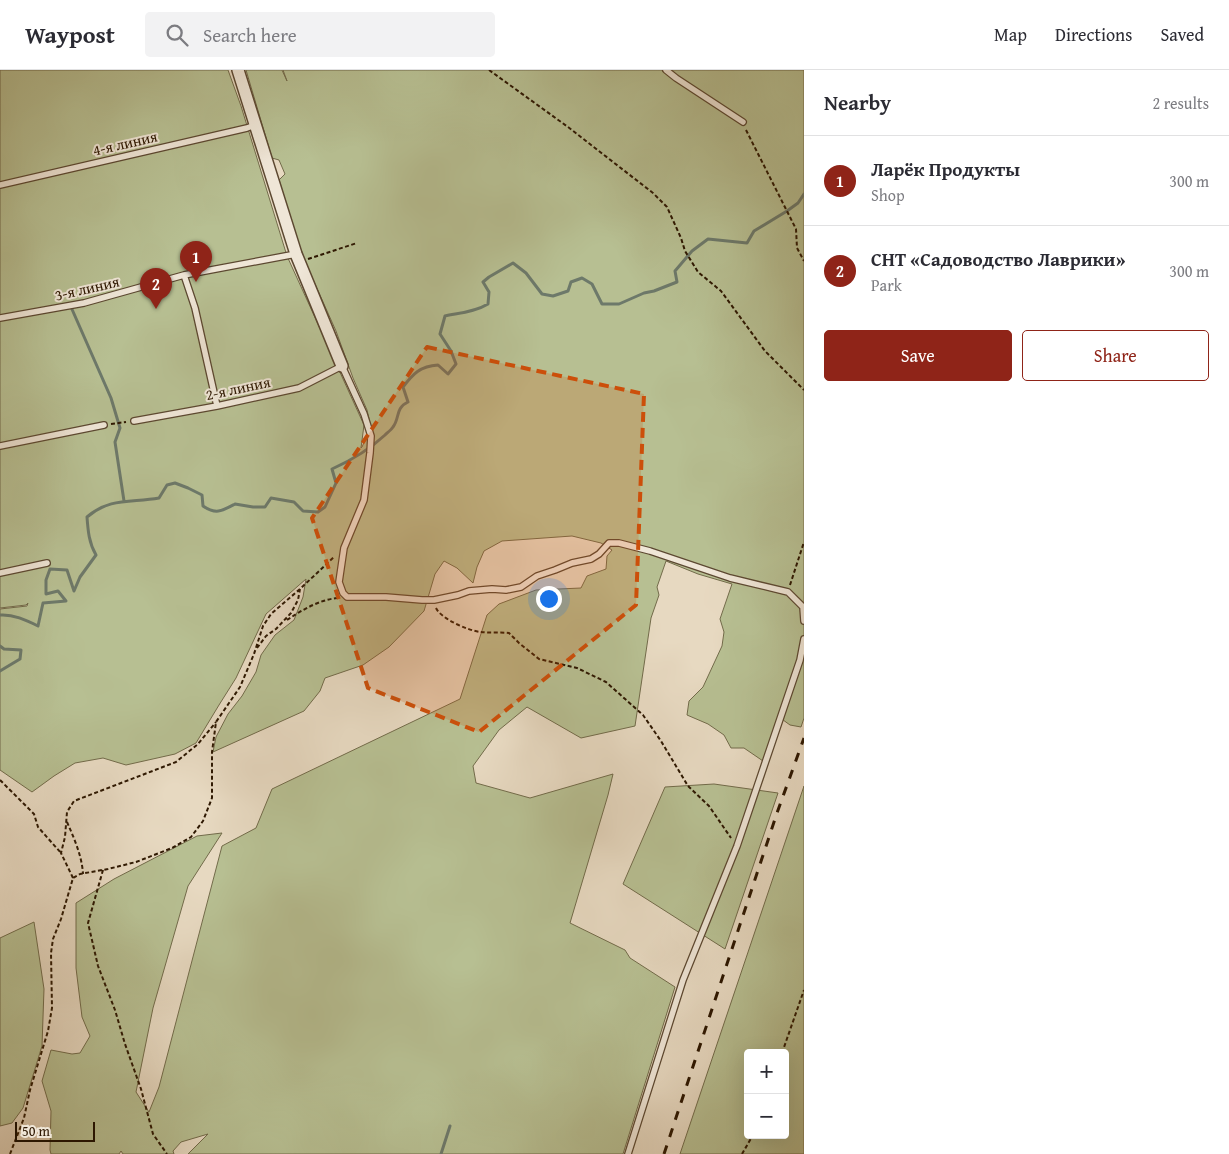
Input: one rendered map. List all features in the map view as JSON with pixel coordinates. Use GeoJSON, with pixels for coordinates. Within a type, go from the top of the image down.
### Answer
{"type":"FeatureCollection","features":[{"type":"Feature","properties":{"kind":"street"},"geometry":{"type":"LineString","coordinates":[[238,70],[297,258],[342,366]]}},
{"type":"Feature","properties":{"kind":"lane"},"geometry":{"type":"LineString","coordinates":[[666,70],[743,122]]}},
{"type":"Feature","properties":{"kind":"lane","name":"4-я линия"},"geometry":{"type":"LineString","coordinates":[[0,185],[255,125]]}},
{"type":"Feature","properties":{"kind":"lane","name":"3-я линия"},"geometry":{"type":"LineString","coordinates":[[0,318],[84,303],[184,275],[297,258]]}},
{"type":"Feature","properties":{"kind":"lane"},"geometry":{"type":"LineString","coordinates":[[184,275],[195,308],[217,406]]}},
{"type":"Feature","properties":{"kind":"lane"},"geometry":{"type":"LineString","coordinates":[[342,366],[364,414],[371,436],[364,500],[344,548],[339,582],[343,593],[347,597],[434,600],[458,595],[469,590],[506,590],[521,587],[537,576],[572,563],[591,559],[599,554],[609,543],[619,543],[650,551],[730,578],[788,592],[803,607],[804,621]]}},
{"type":"Feature","properties":{"kind":"lane","name":"2-я линия"},"geometry":{"type":"LineString","coordinates":[[134,421],[217,406],[299,388],[342,366]]}},
{"type":"Feature","properties":{"kind":"lane"},"geometry":{"type":"LineString","coordinates":[[0,446],[104,425]]}},
{"type":"Feature","properties":{"kind":"lane"},"geometry":{"type":"LineString","coordinates":[[0,573],[47,563]]}},
{"type":"Feature","properties":{"kind":"lane"},"geometry":{"type":"LineString","coordinates":[[628,1154],[683,980],[737,846],[800,660],[804,638]]}},
{"type":"Feature","properties":{"kind":"path"},"geometry":{"type":"LineString","coordinates":[[489,70],[568,127],[653,193],[667,207],[685,251],[698,272],[721,291],[765,351],[804,390]]}},
{"type":"Feature","properties":{"kind":"path"},"geometry":{"type":"LineString","coordinates":[[743,122],[796,228],[797,248],[804,261]]}},
{"type":"Feature","properties":{"kind":"path"},"geometry":{"type":"LineString","coordinates":[[297,258],[357,243]]}},
{"type":"Feature","properties":{"kind":"path"},"geometry":{"type":"LineString","coordinates":[[116,423],[121,422]]}},
{"type":"Feature","properties":{"kind":"path"},"geometry":{"type":"LineString","coordinates":[[788,592],[804,542]]}},
{"type":"Feature","properties":{"kind":"path"},"geometry":{"type":"LineString","coordinates":[[61,853],[65,837],[67,812],[74,801],[176,762],[198,744],[240,687],[263,626],[271,614],[300,590],[344,548]]}},
{"type":"Feature","properties":{"kind":"path"},"geometry":{"type":"LineString","coordinates":[[285,621],[298,600],[300,590]]}},
{"type":"Feature","properties":{"kind":"path"},"geometry":{"type":"LineString","coordinates":[[255,650],[266,636],[297,613],[326,600],[347,597]]}},
{"type":"Feature","properties":{"kind":"path"},"geometry":{"type":"LineString","coordinates":[[434,600],[437,611],[448,620],[480,632],[509,633],[519,644],[539,659],[577,668],[606,682],[637,709],[648,722],[688,786],[709,806],[737,846]]}},
{"type":"Feature","properties":{"kind":"path"},"geometry":{"type":"LineString","coordinates":[[72,878],[136,862],[172,848],[191,837],[203,821],[212,798],[212,752],[216,722]]}},
{"type":"Feature","properties":{"kind":"path"},"geometry":{"type":"LineString","coordinates":[[0,780],[34,814],[38,826],[61,853],[72,878],[61,919],[53,939],[51,952],[52,1008],[48,1031],[30,1090],[24,1118],[10,1154]]}},
{"type":"Feature","properties":{"kind":"path"},"geometry":{"type":"LineString","coordinates":[[66,820],[76,841],[83,874]]}},
{"type":"Feature","properties":{"kind":"path"},"geometry":{"type":"LineString","coordinates":[[103,870],[88,923],[98,966],[115,1010],[141,1089],[153,1134],[167,1154]]}},
{"type":"Feature","properties":{"kind":"path"},"geometry":{"type":"LineString","coordinates":[[783,1049],[804,990]]}},
{"type":"Feature","properties":{"kind":"path"},"geometry":{"type":"LineString","coordinates":[[742,1154],[751,1139]]}},
{"type":"Feature","properties":{"kind":"highlighted area"},"geometry":{"type":"Polygon","coordinates":[[[427,347],[644,394],[636,605],[479,732],[368,688],[312,518],[427,347]]]}},
{"type":"Feature","properties":{"kind":"green space"},"geometry":{"type":"Polygon","coordinates":[[[0,70],[228,70],[241,106],[287,256],[364,425],[361,448],[371,427],[367,410],[336,331],[302,255],[279,180],[285,174],[279,160],[272,158],[246,70],[282,70],[287,81],[283,70],[804,70],[804,718],[801,727],[790,725],[779,717],[763,761],[744,748],[731,748],[724,735],[708,724],[687,715],[689,701],[703,687],[722,646],[724,632],[720,619],[732,584],[698,574],[666,561],[657,587],[659,595],[651,618],[635,726],[581,738],[527,707],[499,730],[473,766],[476,783],[530,798],[613,774],[570,923],[625,950],[630,958],[675,987],[623,1154],[188,1154],[208,1134],[181,1142],[173,1151],[174,1154],[123,1154],[121,1151],[119,1154],[51,1154],[51,1111],[42,1081],[51,1050],[72,1054],[80,1053],[90,1036],[82,1017],[76,968],[76,903],[114,879],[197,836],[222,833],[188,886],[153,1008],[136,1092],[149,1112],[159,1087],[222,846],[256,828],[272,789],[460,699],[487,615],[499,604],[536,590],[581,588],[587,576],[606,569],[607,556],[612,550],[601,543],[572,536],[502,541],[484,551],[473,583],[457,568],[444,561],[435,574],[424,611],[389,647],[363,665],[325,678],[320,691],[304,711],[213,752],[216,737],[228,714],[242,696],[256,672],[261,655],[275,635],[294,620],[303,597],[306,579],[266,614],[236,678],[196,743],[175,754],[126,765],[103,758],[75,763],[32,792],[0,770],[0,609],[27,606],[28,603],[26,605],[0,608],[0,70]]]}},
{"type":"Feature","properties":{"kind":"green space"},"geometry":{"type":"Polygon","coordinates":[[[714,784],[778,793],[725,949],[623,884],[665,787],[714,784]]]}},
{"type":"Feature","properties":{"kind":"green space"},"geometry":{"type":"Polygon","coordinates":[[[804,786],[804,1154],[680,1154],[804,786]]]}},
{"type":"Feature","properties":{"kind":"green space"},"geometry":{"type":"Polygon","coordinates":[[[34,922],[44,989],[42,1046],[23,1108],[12,1123],[0,1126],[0,938],[34,922]]]}},
{"type":"Feature","properties":{"kind":"waterway"},"geometry":{"type":"LineString","coordinates":[[0,615],[15,616],[38,626],[43,603],[66,601],[58,591],[46,594],[46,580],[50,569],[67,570],[74,591],[80,577],[96,555],[90,541],[87,517],[104,506],[159,498],[167,485],[175,483],[202,495],[203,506],[215,511],[223,510],[235,504],[265,507],[271,498],[294,502],[303,511],[318,512],[325,507],[336,483],[332,469],[366,450],[393,427],[399,410],[408,402],[403,387],[410,378],[426,367],[438,365],[448,374],[456,364],[451,351],[440,334],[445,316],[472,311],[488,304],[489,292],[483,282],[513,263],[526,273],[542,294],[553,296],[568,291],[571,282],[582,278],[592,284],[602,304],[619,304],[677,282],[675,271],[692,251],[708,239],[747,243],[754,231],[798,203],[804,194]]}},
{"type":"Feature","properties":{"kind":"waterway"},"geometry":{"type":"LineString","coordinates":[[71,307],[111,398],[120,428],[115,442],[124,501]]}},
{"type":"Feature","properties":{"kind":"waterway"},"geometry":{"type":"LineString","coordinates":[[0,646],[4,649],[21,650],[20,659],[0,671]]}},
{"type":"Feature","properties":{"kind":"waterway"},"geometry":{"type":"LineString","coordinates":[[441,1154],[450,1126]]}},
{"type":"Feature","properties":{"kind":"railway"},"geometry":{"type":"LineString","coordinates":[[664,1154],[777,813],[804,738]]}},
{"type":"Feature","properties":{"kind":"place","name":"Ларёк Продукты"},"geometry":{"type":"Point","coordinates":[196,282]}},
{"type":"Feature","properties":{"kind":"place","name":"СНТ «Садоводство Лаврики»"},"geometry":{"type":"Point","coordinates":[156,309]}}]}
